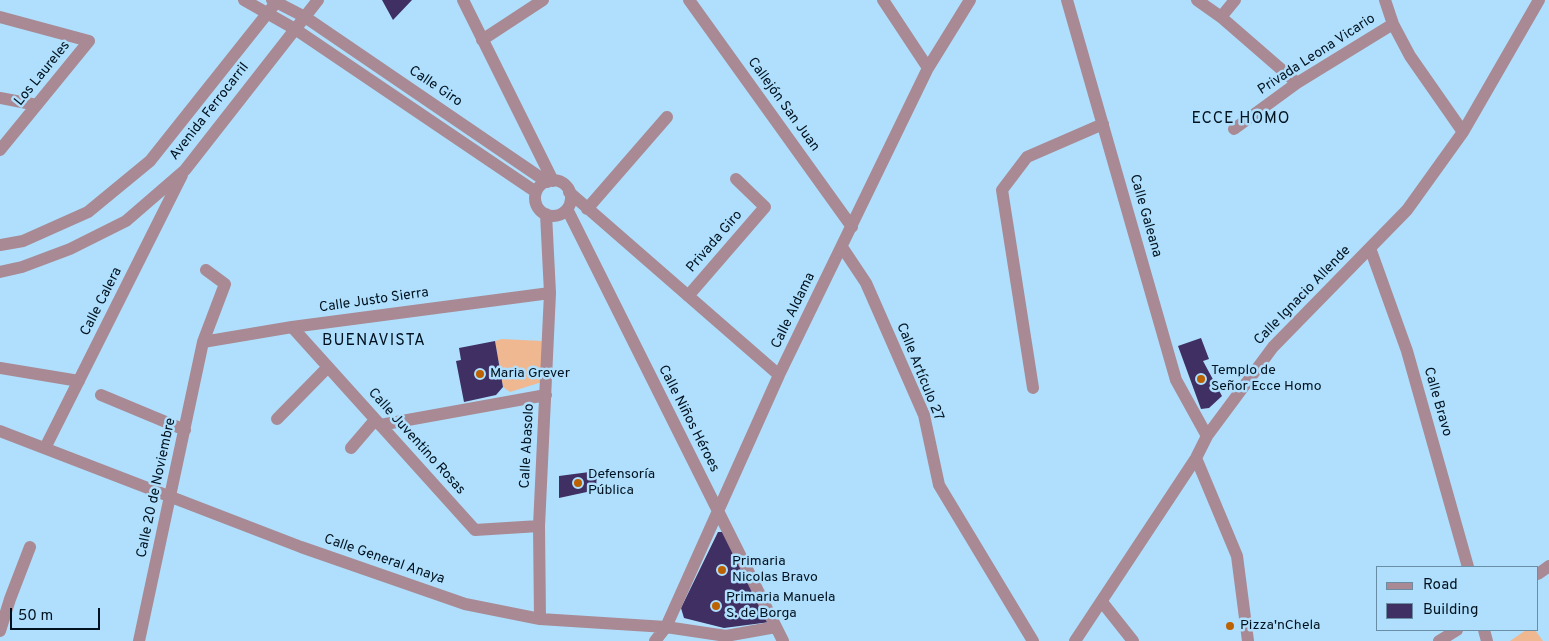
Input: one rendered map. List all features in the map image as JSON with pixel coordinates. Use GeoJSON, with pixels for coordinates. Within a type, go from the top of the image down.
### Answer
{"type":"FeatureCollection","features":[{"type":"Feature","properties":{"kind":"street"},"geometry":{"type":"LineString","coordinates":[[244,0],[295,29],[536,192]]}},
{"type":"Feature","properties":{"kind":"street","name":"Avenida Ferrocarril"},"geometry":{"type":"LineString","coordinates":[[0,272],[22,268],[70,249],[126,221],[185,170],[318,0]]}},
{"type":"Feature","properties":{"kind":"street"},"geometry":{"type":"LineString","coordinates":[[463,0],[550,181]]}},
{"type":"Feature","properties":{"kind":"street"},"geometry":{"type":"LineString","coordinates":[[482,40],[544,0]]}},
{"type":"Feature","properties":{"kind":"street","name":"Callejón San Juan"},"geometry":{"type":"LineString","coordinates":[[689,0],[852,227]]}},
{"type":"Feature","properties":{"kind":"street"},"geometry":{"type":"LineString","coordinates":[[883,0],[928,68]]}},
{"type":"Feature","properties":{"kind":"street","name":"Calle Aldama"},"geometry":{"type":"LineString","coordinates":[[656,641],[666,627],[779,375],[928,68],[970,0]]}},
{"type":"Feature","properties":{"kind":"street","name":"Calle Galeana"},"geometry":{"type":"LineString","coordinates":[[1068,0],[1176,380],[1207,436]]}},
{"type":"Feature","properties":{"kind":"street"},"geometry":{"type":"LineString","coordinates":[[1197,0],[1221,17],[1297,83]]}},
{"type":"Feature","properties":{"kind":"street"},"geometry":{"type":"LineString","coordinates":[[1221,17],[1235,0]]}},
{"type":"Feature","properties":{"kind":"street"},"geometry":{"type":"LineString","coordinates":[[1385,0],[1393,24],[1410,56],[1463,132]]}},
{"type":"Feature","properties":{"kind":"street","name":"Calle Ignacio Allende"},"geometry":{"type":"LineString","coordinates":[[1074,641],[1102,602],[1196,458],[1207,436],[1273,347],[1407,210],[1463,132],[1539,0]]}},
{"type":"Feature","properties":{"kind":"street","name":"Avenida Ferrocarril"},"geometry":{"type":"LineString","coordinates":[[0,245],[23,240],[88,212],[150,161],[275,1]]}},
{"type":"Feature","properties":{"kind":"street","name":"Calle Giro"},"geometry":{"type":"LineString","coordinates":[[275,1],[305,17],[550,181]]}},
{"type":"Feature","properties":{"kind":"street","name":"Los Laureles"},"geometry":{"type":"LineString","coordinates":[[0,17],[89,41],[0,150]]}},
{"type":"Feature","properties":{"kind":"street","name":"Privada Leona Vicario"},"geometry":{"type":"LineString","coordinates":[[1234,128],[1297,83],[1393,24]]}},
{"type":"Feature","properties":{"kind":"street"},"geometry":{"type":"LineString","coordinates":[[0,98],[37,105]]}},
{"type":"Feature","properties":{"kind":"street"},"geometry":{"type":"LineString","coordinates":[[587,209],[667,117]]}},
{"type":"Feature","properties":{"kind":"street"},"geometry":{"type":"LineString","coordinates":[[1033,388],[1002,190],[1026,157],[1102,124]]}},
{"type":"Feature","properties":{"kind":"street","name":"Calle Calera"},"geometry":{"type":"LineString","coordinates":[[45,448],[185,170]]}},
{"type":"Feature","properties":{"kind":"street","name":"Privada Giro"},"geometry":{"type":"LineString","coordinates":[[688,296],[765,207],[736,179]]}},
{"type":"Feature","properties":{"kind":"street"},"geometry":{"type":"LineString","coordinates":[[570,192],[567,210],[556,215],[546,214],[538,208],[535,198],[536,192],[543,184],[550,181],[563,184],[587,209],[779,375]]}},
{"type":"Feature","properties":{"kind":"street","name":"Calle Niños Héroes"},"geometry":{"type":"LineString","coordinates":[[567,210],[783,641]]}},
{"type":"Feature","properties":{"kind":"street","name":"Calle Abasolo"},"geometry":{"type":"LineString","coordinates":[[540,619],[539,526],[550,293],[546,214]]}},
{"type":"Feature","properties":{"kind":"street","name":"Calle Artículo 27"},"geometry":{"type":"LineString","coordinates":[[842,247],[866,283],[924,415],[939,485],[1033,641]]}},
{"type":"Feature","properties":{"kind":"street","name":"Calle Bravo"},"geometry":{"type":"LineString","coordinates":[[1370,248],[1407,351],[1468,566]]}},
{"type":"Feature","properties":{"kind":"street","name":"Calle 20 de Noviembre"},"geometry":{"type":"LineString","coordinates":[[139,641],[203,342],[225,284],[206,270]]}},
{"type":"Feature","properties":{"kind":"street","name":"Calle Justo Sierra"},"geometry":{"type":"LineString","coordinates":[[203,342],[292,327],[550,293]]}},
{"type":"Feature","properties":{"kind":"street","name":"Calle Juventino Rosas"},"geometry":{"type":"LineString","coordinates":[[292,327],[475,530],[539,526]]}},
{"type":"Feature","properties":{"kind":"street"},"geometry":{"type":"LineString","coordinates":[[277,419],[328,367]]}},
{"type":"Feature","properties":{"kind":"street"},"geometry":{"type":"LineString","coordinates":[[0,368],[79,382]]}},
{"type":"Feature","properties":{"kind":"street"},"geometry":{"type":"LineString","coordinates":[[101,395],[185,430]]}},
{"type":"Feature","properties":{"kind":"street"},"geometry":{"type":"LineString","coordinates":[[352,448],[377,422],[546,395]]}},
{"type":"Feature","properties":{"kind":"street","name":"Calle General Anaya"},"geometry":{"type":"LineString","coordinates":[[0,431],[301,547],[464,604],[540,619],[666,627],[726,636],[776,627]]}},
{"type":"Feature","properties":{"kind":"street"},"geometry":{"type":"LineString","coordinates":[[1196,458],[1237,556],[1248,641]]}},
{"type":"Feature","properties":{"kind":"street"},"geometry":{"type":"LineString","coordinates":[[0,631],[30,547]]}},
{"type":"Feature","properties":{"kind":"street"},"geometry":{"type":"LineString","coordinates":[[1102,602],[1133,641]]}},
{"type":"Feature","properties":{"kind":"street"},"geometry":{"type":"LineString","coordinates":[[1439,641],[1455,631]]}},
{"type":"Feature","properties":{"kind":"shaded area"},"geometry":{"type":"Polygon","coordinates":[[[502,339],[542,341],[542,382],[510,392],[503,387],[495,341],[502,339]]]}},
{"type":"Feature","properties":{"kind":"shaded area"},"geometry":{"type":"Polygon","coordinates":[[[1525,631],[1536,631],[1543,641],[1510,641],[1525,631]]]}},
{"type":"Feature","properties":{"kind":"building"},"geometry":{"type":"Polygon","coordinates":[[[382,0],[412,0],[393,20],[382,0]]]}},
{"type":"Feature","properties":{"kind":"building","name":"Templo de Señor Ecce Homo"},"geometry":{"type":"Polygon","coordinates":[[[1201,338],[1209,359],[1203,361],[1222,396],[1209,408],[1201,409],[1178,346],[1201,338]]]}},
{"type":"Feature","properties":{"kind":"building","name":"Maria Grever"},"geometry":{"type":"Polygon","coordinates":[[[495,341],[503,387],[496,395],[464,402],[456,361],[461,360],[459,348],[495,341]]]}},
{"type":"Feature","properties":{"kind":"building","name":"Defensoría Pública"},"geometry":{"type":"Polygon","coordinates":[[[597,471],[596,490],[559,498],[559,476],[597,471]]]}},
{"type":"Feature","properties":{"kind":"building","name":"Primaria Nicolas Bravo"},"geometry":{"type":"Polygon","coordinates":[[[718,532],[725,532],[770,622],[724,628],[684,618],[681,608],[718,532]]]}},
{"type":"Feature","properties":{"kind":"place","name":"Maria Grever"},"geometry":{"type":"Point","coordinates":[480,374]}},
{"type":"Feature","properties":{"kind":"place","name":"Templo de Señor Ecce Homo"},"geometry":{"type":"Point","coordinates":[1201,379]}},
{"type":"Feature","properties":{"kind":"place","name":"Defensoría Pública"},"geometry":{"type":"Point","coordinates":[578,483]}},
{"type":"Feature","properties":{"kind":"place","name":"Primaria Nicolas Bravo"},"geometry":{"type":"Point","coordinates":[722,570]}},
{"type":"Feature","properties":{"kind":"place","name":"Primaria Manuela S. de Borga"},"geometry":{"type":"Point","coordinates":[716,606]}},
{"type":"Feature","properties":{"kind":"place","name":"Pizza'nChela"},"geometry":{"type":"Point","coordinates":[1230,626]}},
{"type":"Feature","properties":{"kind":"district","name":"ECCE HOMO"},"geometry":{"type":"Point","coordinates":[1241,120]}},
{"type":"Feature","properties":{"kind":"district","name":"BUENAVISTA"},"geometry":{"type":"Point","coordinates":[374,342]}}]}
